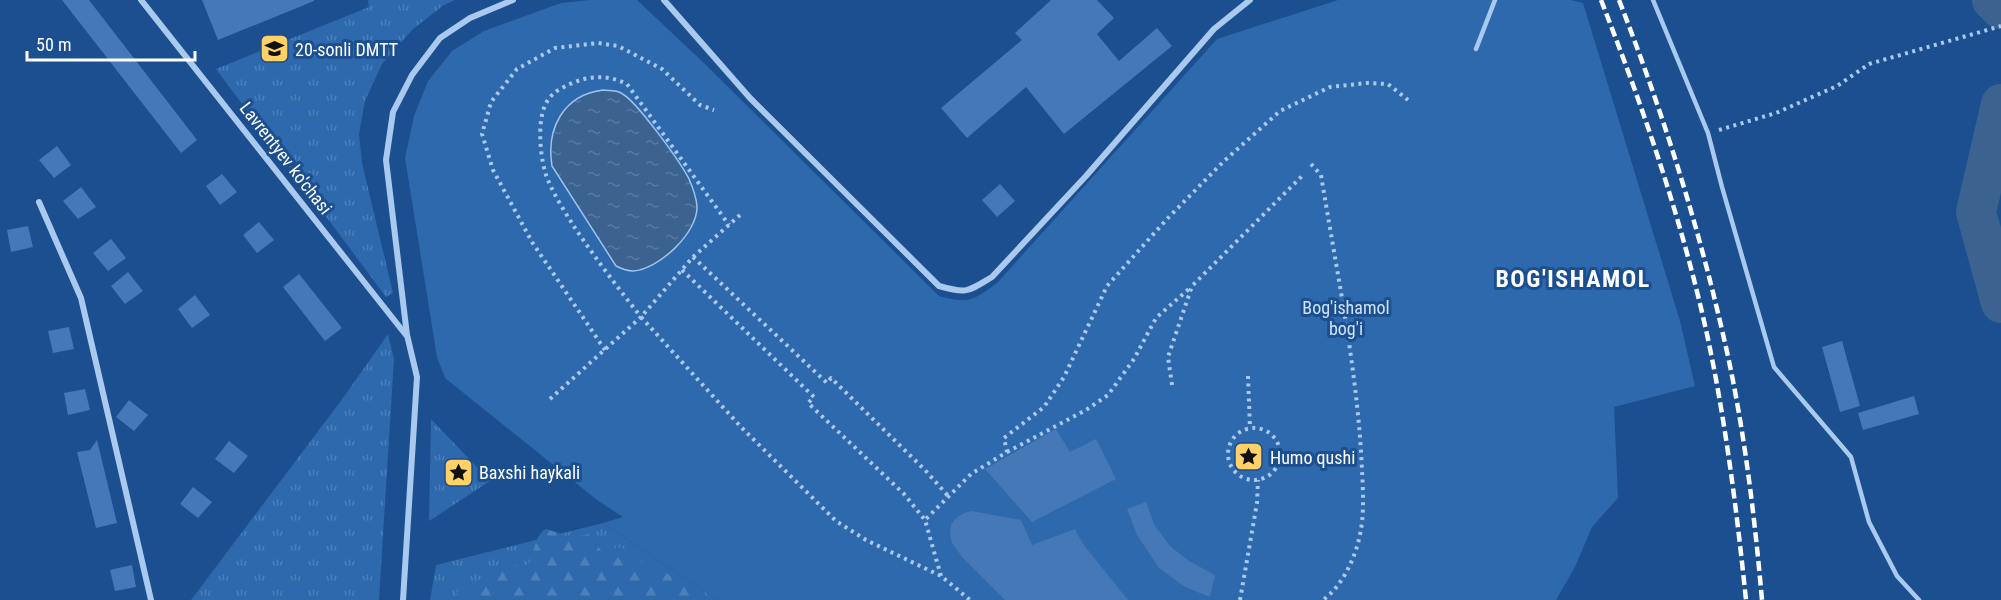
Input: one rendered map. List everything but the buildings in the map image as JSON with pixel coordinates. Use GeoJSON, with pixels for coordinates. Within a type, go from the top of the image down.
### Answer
{"type":"FeatureCollection","features":[{"type":"Feature","properties":{"kind":"street","name":"Lavrentyev ko'chasi"},"geometry":{"type":"LineString","coordinates":[[141,0],[407,335]]}},
{"type":"Feature","properties":{"kind":"street"},"geometry":{"type":"LineString","coordinates":[[403,600],[417,377],[407,335],[386,160],[393,112],[412,75],[440,38],[470,18],[513,0]]}},
{"type":"Feature","properties":{"kind":"street"},"geometry":{"type":"LineString","coordinates":[[664,0],[750,98],[939,286],[961,292],[992,277],[1086,176],[1214,29],[1250,0]]}},
{"type":"Feature","properties":{"kind":"street"},"geometry":{"type":"LineString","coordinates":[[39,202],[81,298],[150,600]]}},
{"type":"Feature","properties":{"kind":"lane"},"geometry":{"type":"LineString","coordinates":[[1476,49],[1495,0]]}},
{"type":"Feature","properties":{"kind":"lane"},"geometry":{"type":"LineString","coordinates":[[1653,0],[1708,133],[1774,367],[1851,457],[1869,522],[1897,576],[1919,600]]}},
{"type":"Feature","properties":{"kind":"path"},"geometry":{"type":"LineString","coordinates":[[1708,133],[1776,113],[1837,86],[1869,64],[2001,26]]}},
{"type":"Feature","properties":{"kind":"path"},"geometry":{"type":"LineString","coordinates":[[605,350],[532,242],[493,170],[482,134],[491,102],[517,69],[555,48],[598,43],[618,46],[662,69],[700,105],[714,110]]}},
{"type":"Feature","properties":{"kind":"path"},"geometry":{"type":"LineString","coordinates":[[729,225],[627,84],[612,77],[594,77],[573,82],[552,93],[542,109],[539,132],[546,175],[564,210],[603,270],[641,317],[741,427],[836,521],[866,540],[941,576],[970,600]]}},
{"type":"Feature","properties":{"kind":"path"},"geometry":{"type":"LineString","coordinates":[[1007,452],[1004,438],[1044,407],[1064,377],[1079,341],[1107,286],[1216,169],[1280,111],[1330,87],[1367,83],[1388,84],[1408,100]]}},
{"type":"Feature","properties":{"kind":"path"},"geometry":{"type":"LineString","coordinates":[[1311,164],[1321,175],[1358,406],[1362,476],[1362,528],[1350,564],[1339,584],[1323,600]]}},
{"type":"Feature","properties":{"kind":"path"},"geometry":{"type":"LineString","coordinates":[[925,520],[971,474],[1086,410],[1108,395],[1134,359],[1156,318],[1192,286],[1303,175]]}},
{"type":"Feature","properties":{"kind":"path"},"geometry":{"type":"LineString","coordinates":[[550,399],[641,317],[693,257],[740,215]]}},
{"type":"Feature","properties":{"kind":"path"},"geometry":{"type":"LineString","coordinates":[[693,257],[827,383],[831,378],[924,470],[948,497]]}},
{"type":"Feature","properties":{"kind":"path"},"geometry":{"type":"LineString","coordinates":[[682,270],[814,397],[808,403],[904,494],[925,520],[941,576]]}},
{"type":"Feature","properties":{"kind":"path"},"geometry":{"type":"LineString","coordinates":[[1172,385],[1168,357],[1192,286]]}},
{"type":"Feature","properties":{"kind":"path"},"geometry":{"type":"LineString","coordinates":[[1248,376],[1250,428]]}},
{"type":"Feature","properties":{"kind":"path"},"geometry":{"type":"LineString","coordinates":[[1250,428],[1268,431],[1275,437],[1281,455],[1274,472],[1258,480],[1240,477],[1233,471],[1227,453],[1234,436],[1250,428]]}},
{"type":"Feature","properties":{"kind":"path"},"geometry":{"type":"LineString","coordinates":[[1240,600],[1257,503],[1258,480]]}},
{"type":"Feature","properties":{"kind":"green space"},"geometry":{"type":"Polygon","coordinates":[[[368,0],[455,0],[444,5],[412,30],[382,64],[365,101],[359,134],[362,163],[393,293],[386,297],[216,69],[369,7],[368,0]]]}},
{"type":"Feature","properties":{"kind":"green space","name":"Bog'ishamol bog'i"},"geometry":{"type":"Polygon","coordinates":[[[590,0],[637,0],[705,64],[939,296],[957,300],[976,297],[998,282],[1217,39],[1338,0],[1571,0],[1583,3],[1680,321],[1695,386],[1614,407],[1618,498],[1592,527],[1575,567],[1556,600],[717,600],[603,523],[623,517],[597,500],[445,378],[437,357],[405,158],[414,116],[428,81],[452,51],[484,31],[561,3],[590,0]]]}},
{"type":"Feature","properties":{"kind":"green space"},"geometry":{"type":"Polygon","coordinates":[[[388,334],[394,359],[379,600],[191,600],[343,398],[388,334]]]}},
{"type":"Feature","properties":{"kind":"green space"},"geometry":{"type":"Polygon","coordinates":[[[431,419],[490,481],[429,521],[431,419]]]}},
{"type":"Feature","properties":{"kind":"green space"},"geometry":{"type":"Polygon","coordinates":[[[603,523],[717,600],[430,600],[436,565],[603,523]]]}},
{"type":"Feature","properties":{"kind":"green space"},"geometry":{"type":"Polygon","coordinates":[[[546,529],[562,534],[567,539],[589,534],[602,552],[606,553],[617,547],[625,549],[633,553],[648,568],[662,570],[687,587],[714,600],[497,600],[493,597],[485,597],[479,600],[457,600],[457,592],[471,583],[486,578],[500,565],[529,564],[539,535],[546,529]]]}},
{"type":"Feature","properties":{"kind":"water"},"geometry":{"type":"Polygon","coordinates":[[[603,90],[621,93],[637,107],[684,171],[697,202],[696,216],[691,227],[675,248],[654,264],[633,271],[616,266],[552,166],[552,139],[560,116],[577,99],[603,90]]]}},
{"type":"Feature","properties":{"kind":"waterway"},"geometry":{"type":"LineString","coordinates":[[1992,0],[2001,9]]}},
{"type":"Feature","properties":{"kind":"waterway"},"geometry":{"type":"LineString","coordinates":[[2001,104],[1976,212],[2001,303]]}},
{"type":"Feature","properties":{"kind":"railway"},"geometry":{"type":"LineString","coordinates":[[1601,0],[1661,167],[1698,296],[1726,436],[1746,600]]}},
{"type":"Feature","properties":{"kind":"railway"},"geometry":{"type":"LineString","coordinates":[[1619,0],[1676,163],[1701,246],[1722,330],[1747,464],[1762,600]]}},
{"type":"Feature","properties":{"kind":"place","name":"20-sonli DMTT"},"geometry":{"type":"Point","coordinates":[274,49]}},
{"type":"Feature","properties":{"kind":"place","name":"Humo qushi"},"geometry":{"type":"Point","coordinates":[1249,457]}},
{"type":"Feature","properties":{"kind":"place","name":"Baxshi haykali"},"geometry":{"type":"Point","coordinates":[458,472]}},
{"type":"Feature","properties":{"kind":"district","name":"BOG'ISHAMOL"},"geometry":{"type":"Point","coordinates":[1573,279]}}]}
